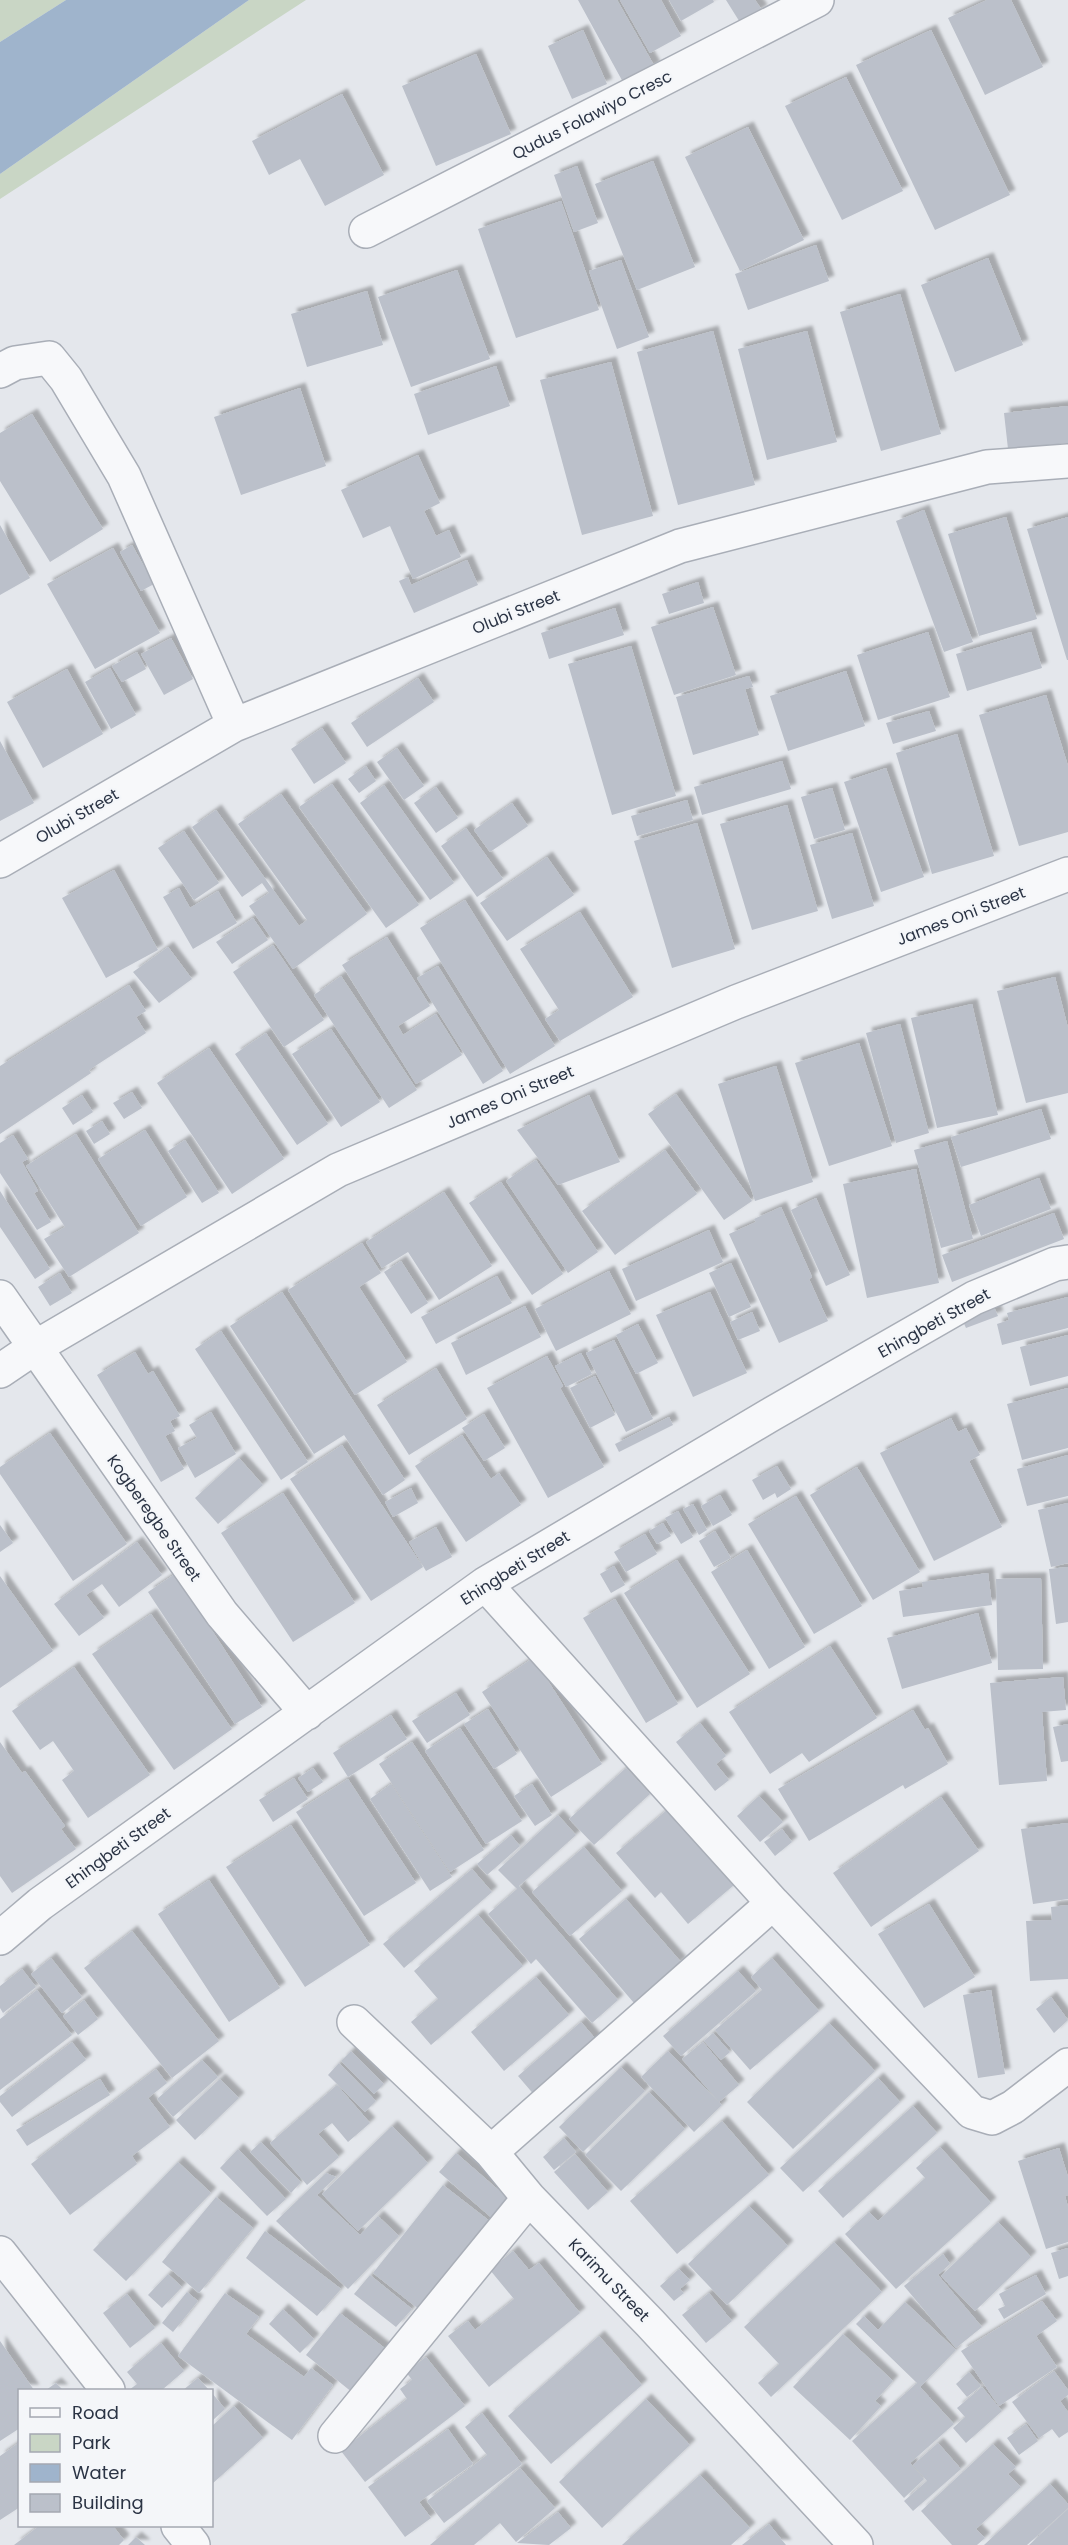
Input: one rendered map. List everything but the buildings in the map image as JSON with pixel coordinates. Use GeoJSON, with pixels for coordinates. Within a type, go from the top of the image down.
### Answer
{"type":"FeatureCollection","features":[{"type":"Feature","properties":{"kind":"street","name":"Qudus Folawiyo Cresc"},"geometry":{"type":"LineString","coordinates":[[366,231],[817,0]]}},
{"type":"Feature","properties":{"kind":"street"},"geometry":{"type":"LineString","coordinates":[[0,371],[15,363],[48,358],[66,379],[124,476],[234,725]]}},
{"type":"Feature","properties":{"kind":"street","name":"Olubi Street"},"geometry":{"type":"LineString","coordinates":[[0,861],[234,725],[680,546],[987,467],[1068,461]]}},
{"type":"Feature","properties":{"kind":"street","name":"James Oni Street"},"geometry":{"type":"LineString","coordinates":[[34,1348],[338,1170],[736,1002],[1068,874]]}},
{"type":"Feature","properties":{"kind":"street","name":"Ehingbeti Street"},"geometry":{"type":"LineString","coordinates":[[0,1938],[40,1904],[485,1584],[770,1415],[974,1298],[1055,1264],[1068,1262]]}},
{"type":"Feature","properties":{"kind":"street"},"geometry":{"type":"LineString","coordinates":[[0,1297],[34,1348],[0,1371]]}},
{"type":"Feature","properties":{"kind":"street","name":"Kogberegbe Street"},"geometry":{"type":"LineString","coordinates":[[34,1348],[222,1614],[307,1713]]}},
{"type":"Feature","properties":{"kind":"street"},"geometry":{"type":"LineString","coordinates":[[485,1584],[773,1903],[972,2112],[992,2118],[1013,2107],[1068,2065]]}},
{"type":"Feature","properties":{"kind":"street"},"geometry":{"type":"LineString","coordinates":[[491,2152],[773,1903]]}},
{"type":"Feature","properties":{"kind":"street","name":"Karimu Street"},"geometry":{"type":"LineString","coordinates":[[354,2022],[491,2152],[529,2198],[650,2323],[856,2545]]}},
{"type":"Feature","properties":{"kind":"street"},"geometry":{"type":"LineString","coordinates":[[335,2436],[529,2198]]}},
{"type":"Feature","properties":{"kind":"street"},"geometry":{"type":"LineString","coordinates":[[0,2253],[106,2389]]}},
{"type":"Feature","properties":{"kind":"street"},"geometry":{"type":"LineString","coordinates":[[179,2527],[193,2545]]}},
{"type":"Feature","properties":{"kind":"green space"},"geometry":{"type":"Polygon","coordinates":[[[0,0],[66,0],[0,42],[0,0]]]}},
{"type":"Feature","properties":{"kind":"green space"},"geometry":{"type":"Polygon","coordinates":[[[249,0],[306,0],[0,199],[0,174],[249,0]]]}},
{"type":"Feature","properties":{"kind":"water"},"geometry":{"type":"Polygon","coordinates":[[[66,0],[249,0],[0,174],[0,42],[66,0]]]}}]}
